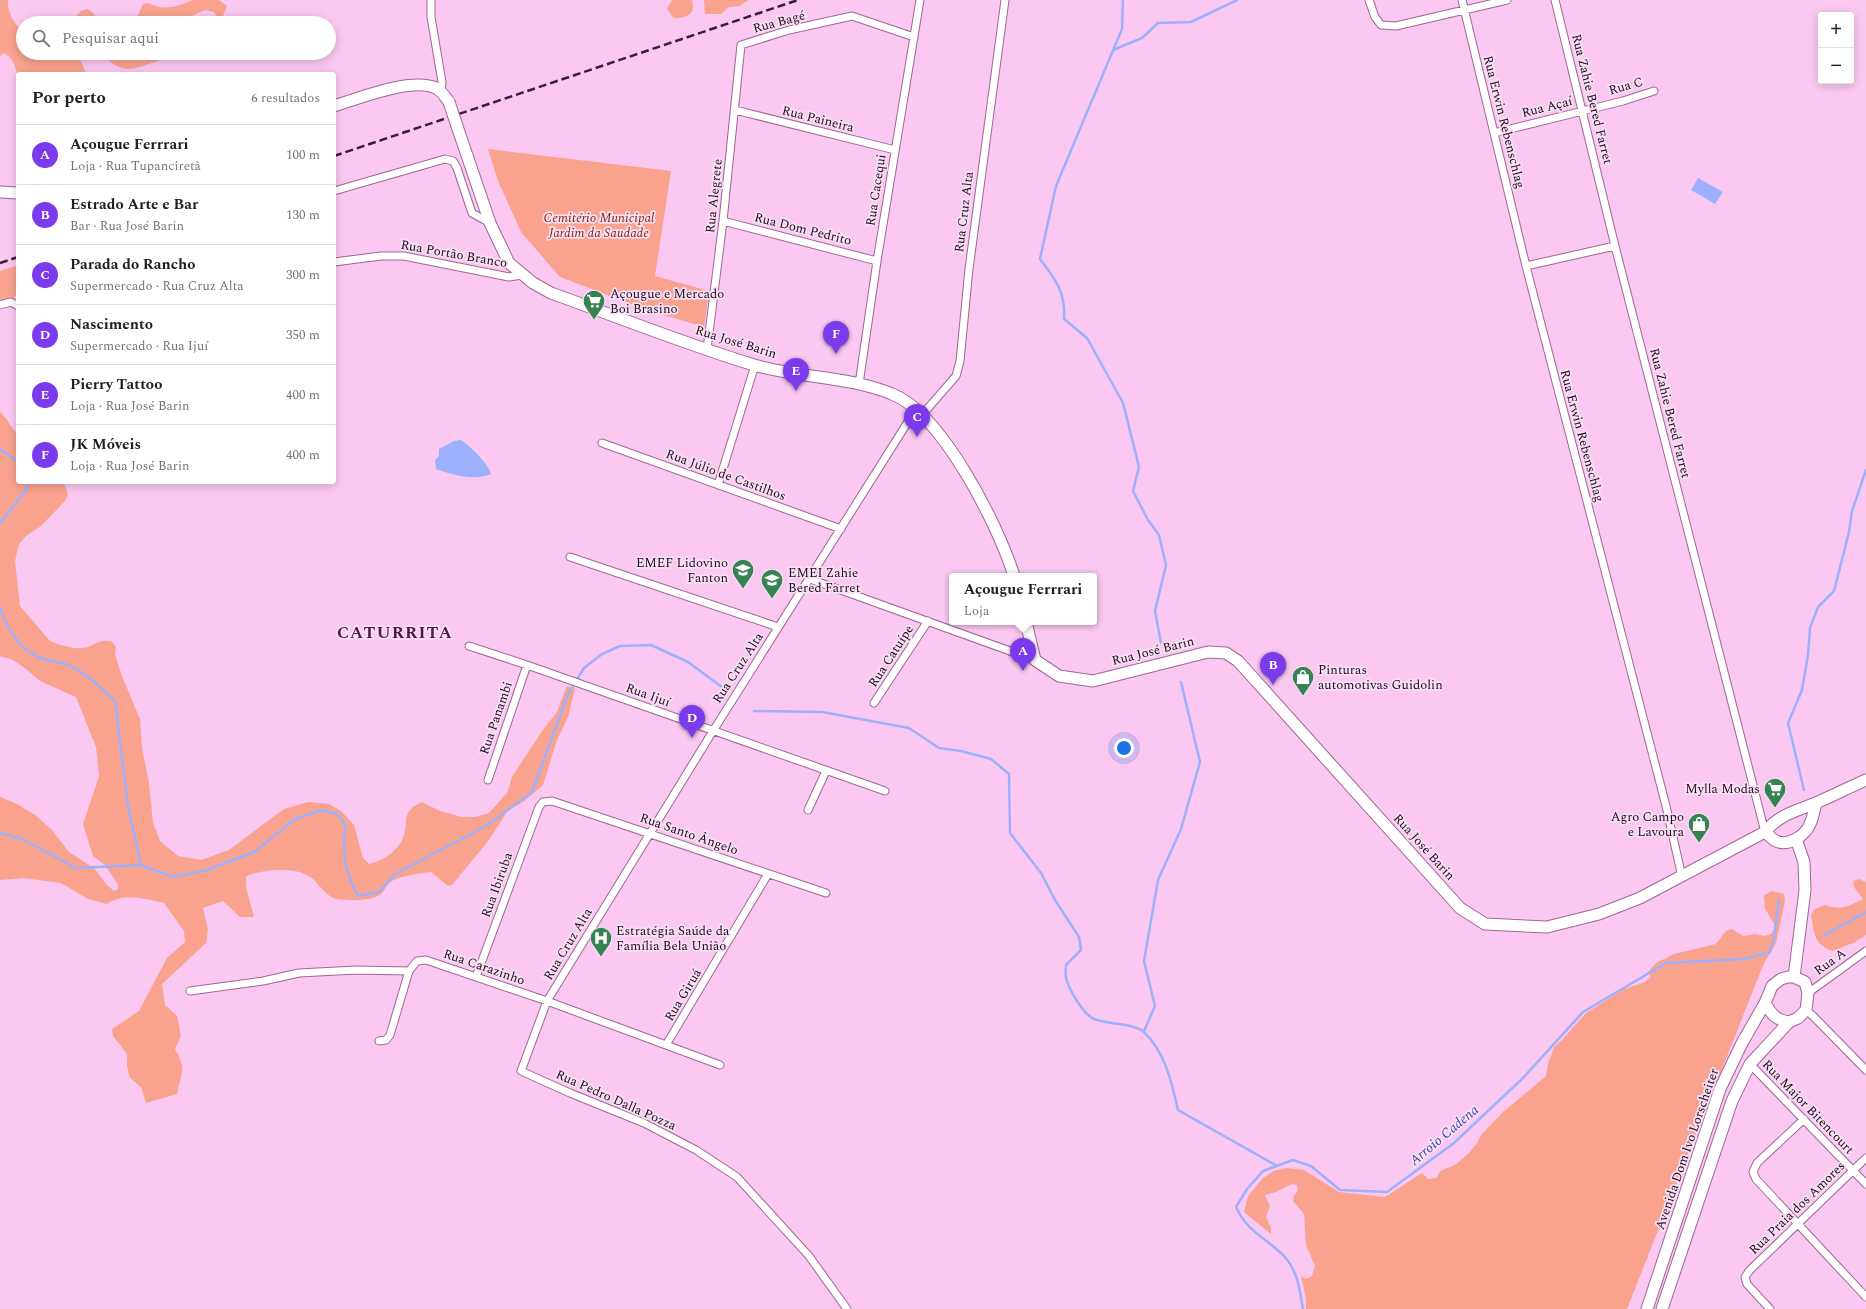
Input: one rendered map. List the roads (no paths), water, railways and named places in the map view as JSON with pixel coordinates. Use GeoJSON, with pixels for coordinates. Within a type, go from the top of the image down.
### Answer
{"type":"FeatureCollection","features":[{"type":"Feature","properties":{"kind":"main road"},"geometry":{"type":"LineString","coordinates":[[336,105],[412,86],[429,86],[441,91]]}},
{"type":"Feature","properties":{"kind":"main road","name":"Rua José Barin"},"geometry":{"type":"LineString","coordinates":[[441,91],[449,102],[490,223],[510,263],[522,275],[551,293],[755,365],[859,384],[893,394],[919,412],[953,453],[974,487],[1009,558],[1013,573]]}},
{"type":"Feature","properties":{"kind":"main road"},"geometry":{"type":"LineString","coordinates":[[0,192],[16,193]]}},
{"type":"Feature","properties":{"kind":"main road"},"geometry":{"type":"LineString","coordinates":[[1027,625],[1034,660]]}},
{"type":"Feature","properties":{"kind":"main road","name":"Rua José Barin"},"geometry":{"type":"LineString","coordinates":[[1034,660],[1059,676],[1093,682],[1208,652],[1226,653],[1238,661],[1460,908],[1485,924],[1547,927],[1599,914],[1640,898],[1682,877],[1765,832],[1772,823],[1785,814],[1816,803],[1866,780]]}},
{"type":"Feature","properties":{"kind":"main road"},"geometry":{"type":"LineString","coordinates":[[1765,832],[1774,841],[1788,842],[1801,837],[1810,824],[1816,803]]}},
{"type":"Feature","properties":{"kind":"main road"},"geometry":{"type":"LineString","coordinates":[[1796,839],[1804,862],[1805,890],[1794,977],[1805,982],[1808,993],[1806,1010]]}},
{"type":"Feature","properties":{"kind":"main road","name":"Avenida Dom Ivo Lorscheiter"},"geometry":{"type":"LineString","coordinates":[[1648,1309],[1720,1089],[1742,1043],[1765,1003],[1772,986],[1781,979],[1794,977]]}},
{"type":"Feature","properties":{"kind":"main road"},"geometry":{"type":"LineString","coordinates":[[1765,1003],[1772,1016],[1789,1022]]}},
{"type":"Feature","properties":{"kind":"main road","name":"Avenida Dom Ivo Lorscheiter"},"geometry":{"type":"LineString","coordinates":[[1662,1309],[1732,1101],[1750,1064],[1789,1022],[1798,1018],[1806,1010]]}},
{"type":"Feature","properties":{"kind":"street"},"geometry":{"type":"LineString","coordinates":[[431,0],[431,17],[442,82],[441,91]]}},
{"type":"Feature","properties":{"kind":"street","name":"Rua Cacequi"},"geometry":{"type":"LineString","coordinates":[[859,384],[877,261],[920,0]]}},
{"type":"Feature","properties":{"kind":"street","name":"Rua Cruz Alta"},"geometry":{"type":"LineString","coordinates":[[521,1071],[547,1001],[712,731],[841,529],[919,412],[956,376],[960,361],[973,238],[1005,0]]}},
{"type":"Feature","properties":{"kind":"street"},"geometry":{"type":"LineString","coordinates":[[1369,0],[1375,17],[1381,25],[1387,26],[1396,26],[1507,0]]}},
{"type":"Feature","properties":{"kind":"street","name":"Rua Erwin Rebenschlag"},"geometry":{"type":"LineString","coordinates":[[1462,0],[1526,266],[1662,790],[1682,877]]}},
{"type":"Feature","properties":{"kind":"street","name":"Rua Zahie Bered Farret"},"geometry":{"type":"LineString","coordinates":[[1555,0],[1615,246],[1765,832]]}},
{"type":"Feature","properties":{"kind":"street","name":"Rua Bagé"},"geometry":{"type":"LineString","coordinates":[[741,45],[789,30],[852,16],[914,37]]}},
{"type":"Feature","properties":{"kind":"street","name":"Rua Alegrete"},"geometry":{"type":"LineString","coordinates":[[707,349],[723,221],[741,45]]}},
{"type":"Feature","properties":{"kind":"street","name":"Rua C"},"geometry":{"type":"LineString","coordinates":[[1582,111],[1654,91]]}},
{"type":"Feature","properties":{"kind":"street","name":"Rua Paineira"},"geometry":{"type":"LineString","coordinates":[[735,110],[895,150]]}},
{"type":"Feature","properties":{"kind":"street","name":"Rua Açaí"},"geometry":{"type":"LineString","coordinates":[[1494,133],[1582,111]]}},
{"type":"Feature","properties":{"kind":"street"},"geometry":{"type":"LineString","coordinates":[[336,190],[445,159],[453,161],[457,168],[472,213],[490,223]]}},
{"type":"Feature","properties":{"kind":"street","name":"Rua Dom Pedrito"},"geometry":{"type":"LineString","coordinates":[[723,221],[877,261]]}},
{"type":"Feature","properties":{"kind":"street"},"geometry":{"type":"LineString","coordinates":[[1526,266],[1615,246]]}},
{"type":"Feature","properties":{"kind":"street","name":"Rua Portão Branco"},"geometry":{"type":"LineString","coordinates":[[336,262],[381,256],[404,256],[509,277],[522,275]]}},
{"type":"Feature","properties":{"kind":"street"},"geometry":{"type":"LineString","coordinates":[[0,305],[11,302],[16,305]]}},
{"type":"Feature","properties":{"kind":"street"},"geometry":{"type":"LineString","coordinates":[[718,485],[755,365]]}},
{"type":"Feature","properties":{"kind":"street","name":"Rua Júlio de Castilhos"},"geometry":{"type":"LineString","coordinates":[[602,443],[841,529]]}},
{"type":"Feature","properties":{"kind":"street"},"geometry":{"type":"LineString","coordinates":[[570,557],[778,627]]}},
{"type":"Feature","properties":{"kind":"street"},"geometry":{"type":"LineString","coordinates":[[810,579],[1034,660]]}},
{"type":"Feature","properties":{"kind":"street","name":"Rua Catuípe"},"geometry":{"type":"LineString","coordinates":[[874,703],[928,621]]}},
{"type":"Feature","properties":{"kind":"street","name":"Rua Ijuí"},"geometry":{"type":"LineString","coordinates":[[469,646],[886,791]]}},
{"type":"Feature","properties":{"kind":"street","name":"Rua Panambi"},"geometry":{"type":"LineString","coordinates":[[488,780],[527,665]]}},
{"type":"Feature","properties":{"kind":"street"},"geometry":{"type":"LineString","coordinates":[[808,810],[826,771]]}},
{"type":"Feature","properties":{"kind":"street","name":"Rua Santo Ângelo"},"geometry":{"type":"LineString","coordinates":[[543,802],[552,801],[826,893]]}},
{"type":"Feature","properties":{"kind":"street","name":"Rua Ibiruba"},"geometry":{"type":"LineString","coordinates":[[476,977],[539,806],[543,802]]}},
{"type":"Feature","properties":{"kind":"street","name":"Rua Giruá"},"geometry":{"type":"LineString","coordinates":[[666,1045],[768,874]]}},
{"type":"Feature","properties":{"kind":"street","name":"Rua A"},"geometry":{"type":"LineString","coordinates":[[1808,993],[1866,953]]}},
{"type":"Feature","properties":{"kind":"street","name":"Rua Carazinho"},"geometry":{"type":"LineString","coordinates":[[409,971],[417,961],[426,960],[547,1001],[720,1065]]}},
{"type":"Feature","properties":{"kind":"street"},"geometry":{"type":"LineString","coordinates":[[190,991],[263,981],[299,974],[356,970],[409,971],[390,1035],[386,1040],[379,1041]]}},
{"type":"Feature","properties":{"kind":"street"},"geometry":{"type":"LineString","coordinates":[[1806,1010],[1814,1016],[1866,1070]]}},
{"type":"Feature","properties":{"kind":"street","name":"Rua Major Bitencourt"},"geometry":{"type":"LineString","coordinates":[[1750,1064],[1866,1184]]}},
{"type":"Feature","properties":{"kind":"street","name":"Rua Pedro Dalla Pozza"},"geometry":{"type":"LineString","coordinates":[[521,1071],[644,1123],[696,1150],[737,1177],[809,1256],[847,1309]]}},
{"type":"Feature","properties":{"kind":"street"},"geometry":{"type":"LineString","coordinates":[[1804,1119],[1758,1163],[1754,1172],[1756,1179],[1797,1224],[1864,1292]]}},
{"type":"Feature","properties":{"kind":"street","name":"Rua Praia dos Amores"},"geometry":{"type":"LineString","coordinates":[[1770,1309],[1747,1284],[1745,1277],[1750,1270],[1866,1158]]}},
{"type":"Feature","properties":{"kind":"water"},"geometry":{"type":"Polygon","coordinates":[[[1698,178],[1723,192],[1715,204],[1691,190],[1698,178]]]}},
{"type":"Feature","properties":{"kind":"water"},"geometry":{"type":"Polygon","coordinates":[[[461,440],[483,460],[491,474],[471,477],[456,475],[436,469],[435,460],[439,456],[439,449],[454,441],[461,440]]]}},
{"type":"Feature","properties":{"kind":"waterway"},"geometry":{"type":"LineString","coordinates":[[1123,0],[1122,29],[1056,186],[1040,259],[1055,280],[1061,293],[1064,319],[1087,338],[1123,403],[1139,467],[1133,491],[1148,520],[1159,535],[1166,565],[1155,611],[1161,643]]}},
{"type":"Feature","properties":{"kind":"waterway"},"geometry":{"type":"LineString","coordinates":[[1113,50],[1142,38],[1158,23],[1191,22],[1237,0]]}},
{"type":"Feature","properties":{"kind":"waterway"},"geometry":{"type":"LineString","coordinates":[[0,449],[16,461]]}},
{"type":"Feature","properties":{"kind":"waterway"},"geometry":{"type":"LineString","coordinates":[[1804,790],[1788,723],[1802,690],[1808,655],[1810,628],[1818,607],[1834,591],[1849,532],[1852,511],[1866,470]]}},
{"type":"Feature","properties":{"kind":"waterway"},"geometry":{"type":"LineString","coordinates":[[0,523],[27,489],[27,484]]}},
{"type":"Feature","properties":{"kind":"waterway"},"geometry":{"type":"LineString","coordinates":[[0,607],[14,636],[31,653],[42,659],[67,664],[77,669],[115,701],[128,806],[141,865]]}},
{"type":"Feature","properties":{"kind":"waterway"},"geometry":{"type":"LineString","coordinates":[[0,833],[22,839],[76,868],[141,865],[173,877],[207,870],[254,852],[295,819],[322,810],[337,814],[345,824],[345,861],[349,878],[358,896],[379,892],[395,874],[486,826],[532,792],[568,694],[584,668],[602,654],[620,646],[651,645],[688,662],[722,687]]}},
{"type":"Feature","properties":{"kind":"waterway"},"geometry":{"type":"LineString","coordinates":[[1144,1031],[1155,1006],[1144,961],[1158,880],[1181,829],[1200,762],[1181,682]]}},
{"type":"Feature","properties":{"kind":"waterway"},"geometry":{"type":"LineString","coordinates":[[754,711],[822,712],[909,728],[939,748],[961,751],[991,759],[1009,774],[1010,833],[1041,873],[1055,900],[1079,937],[1081,950],[1066,965],[1067,982],[1077,1001],[1090,1017],[1094,1019],[1127,1025],[1144,1032],[1157,1049],[1167,1068],[1178,1110],[1277,1166]]}},
{"type":"Feature","properties":{"kind":"waterway","name":"Arroio Cadena"},"geometry":{"type":"LineString","coordinates":[[1303,1309],[1298,1282],[1293,1269],[1285,1257],[1246,1223],[1236,1207],[1247,1189],[1263,1171],[1293,1160],[1311,1166],[1340,1190],[1387,1192],[1454,1143],[1523,1078],[1583,1012],[1666,963],[1744,959],[1770,952],[1774,938],[1779,900]]}},
{"type":"Feature","properties":{"kind":"waterway","name":"Arroio Cadena"},"geometry":{"type":"LineString","coordinates":[[1823,936],[1866,912]]}},
{"type":"Feature","properties":{"kind":"railway"},"geometry":{"type":"LineString","coordinates":[[336,155],[798,0]]}},
{"type":"Feature","properties":{"kind":"railway"},"geometry":{"type":"LineString","coordinates":[[0,263],[16,258]]}},
{"type":"Feature","properties":{"kind":"place","name":"Açougue e Mercado Boi Brasino"},"geometry":{"type":"Point","coordinates":[594,320]}},
{"type":"Feature","properties":{"kind":"place","name":"JK Móveis"},"geometry":{"type":"Point","coordinates":[836,354]}},
{"type":"Feature","properties":{"kind":"place","name":"Pierry Tattoo"},"geometry":{"type":"Point","coordinates":[796,391]}},
{"type":"Feature","properties":{"kind":"place","name":"Parada do Rancho"},"geometry":{"type":"Point","coordinates":[917,437]}},
{"type":"Feature","properties":{"kind":"place","name":"EMEF Lidovino Fanton"},"geometry":{"type":"Point","coordinates":[743,590]}},
{"type":"Feature","properties":{"kind":"place","name":"EMEI Zahie Bered Farret"},"geometry":{"type":"Point","coordinates":[772,600]}},
{"type":"Feature","properties":{"kind":"place","name":"Açougue Ferrrari"},"geometry":{"type":"Point","coordinates":[1023,671]}},
{"type":"Feature","properties":{"kind":"place","name":"Estrado Arte e Bar"},"geometry":{"type":"Point","coordinates":[1273,685]}},
{"type":"Feature","properties":{"kind":"place","name":"Pinturas automotivas Guidolin"},"geometry":{"type":"Point","coordinates":[1303,696]}},
{"type":"Feature","properties":{"kind":"place","name":"Nascimento"},"geometry":{"type":"Point","coordinates":[692,738]}},
{"type":"Feature","properties":{"kind":"place","name":"Mylla Modas"},"geometry":{"type":"Point","coordinates":[1775,808]}},
{"type":"Feature","properties":{"kind":"place","name":"Agro Campo e Lavoura"},"geometry":{"type":"Point","coordinates":[1699,844]}},
{"type":"Feature","properties":{"kind":"place","name":"Estratégia Saúde da Família Bela União"},"geometry":{"type":"Point","coordinates":[601,958]}},
{"type":"Feature","properties":{"kind":"district","name":"CATURRITA"},"geometry":{"type":"Point","coordinates":[395,633]}},
{"type":"Feature","properties":{"kind":"park label","name":"Cemitério Municipal Jardim da Saudade"},"geometry":{"type":"Point","coordinates":[599,226]}}]}
